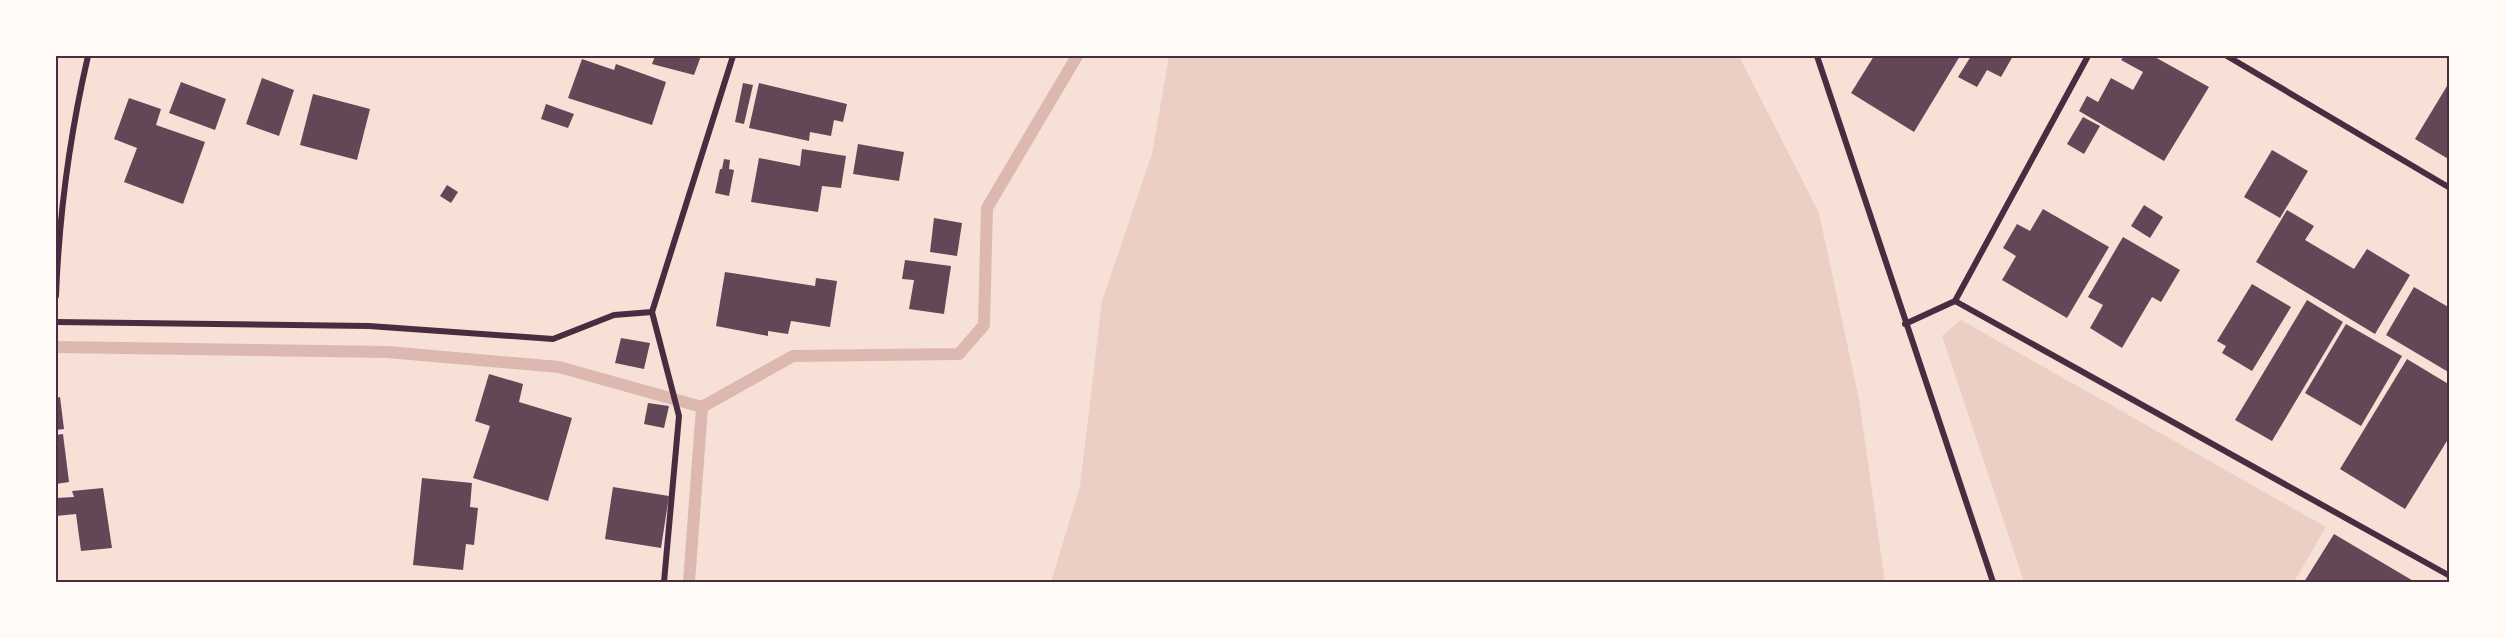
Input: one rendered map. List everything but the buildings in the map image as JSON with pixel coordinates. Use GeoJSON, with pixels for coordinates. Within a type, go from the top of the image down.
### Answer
{"type":"FeatureCollection","features":[{"type":"Feature","properties":{"kind":"street"},"geometry":{"type":"LineString","coordinates":[[56,296],[58,246],[79,96],[88,56]]}},
{"type":"Feature","properties":{"kind":"street"},"geometry":{"type":"LineString","coordinates":[[664,582],[679,416],[652,312],[733,56]]}},
{"type":"Feature","properties":{"kind":"street"},"geometry":{"type":"LineString","coordinates":[[1817,56],[1993,582]]}},
{"type":"Feature","properties":{"kind":"street"},"geometry":{"type":"LineString","coordinates":[[1905,324],[1955,301],[2088,56]]}},
{"type":"Feature","properties":{"kind":"street"},"geometry":{"type":"LineString","coordinates":[[2227,56],[2450,188]]}},
{"type":"Feature","properties":{"kind":"street"},"geometry":{"type":"LineString","coordinates":[[1955,301],[2450,576]]}},
{"type":"Feature","properties":{"kind":"street"},"geometry":{"type":"LineString","coordinates":[[56,322],[369,326],[553,339],[614,315],[652,312]]}},
{"type":"Feature","properties":{"kind":"shaded area"},"geometry":{"type":"Polygon","coordinates":[[[1169,56],[1739,56],[1819,213],[1859,399],[1885,582],[1051,582],[1080,486],[1102,301],[1152,154],[1169,56]]]}},
{"type":"Feature","properties":{"kind":"shaded area"},"geometry":{"type":"Polygon","coordinates":[[[1961,320],[2326,527],[2294,582],[2024,582],[1942,336],[1961,320]]]}},
{"type":"Feature","properties":{"kind":"waterway"},"geometry":{"type":"LineString","coordinates":[[56,347],[387,352],[559,367],[702,407],[793,356],[959,354],[984,325],[987,208],[1077,56]]}},
{"type":"Feature","properties":{"kind":"waterway"},"geometry":{"type":"LineString","coordinates":[[689,582],[702,407]]}}]}
